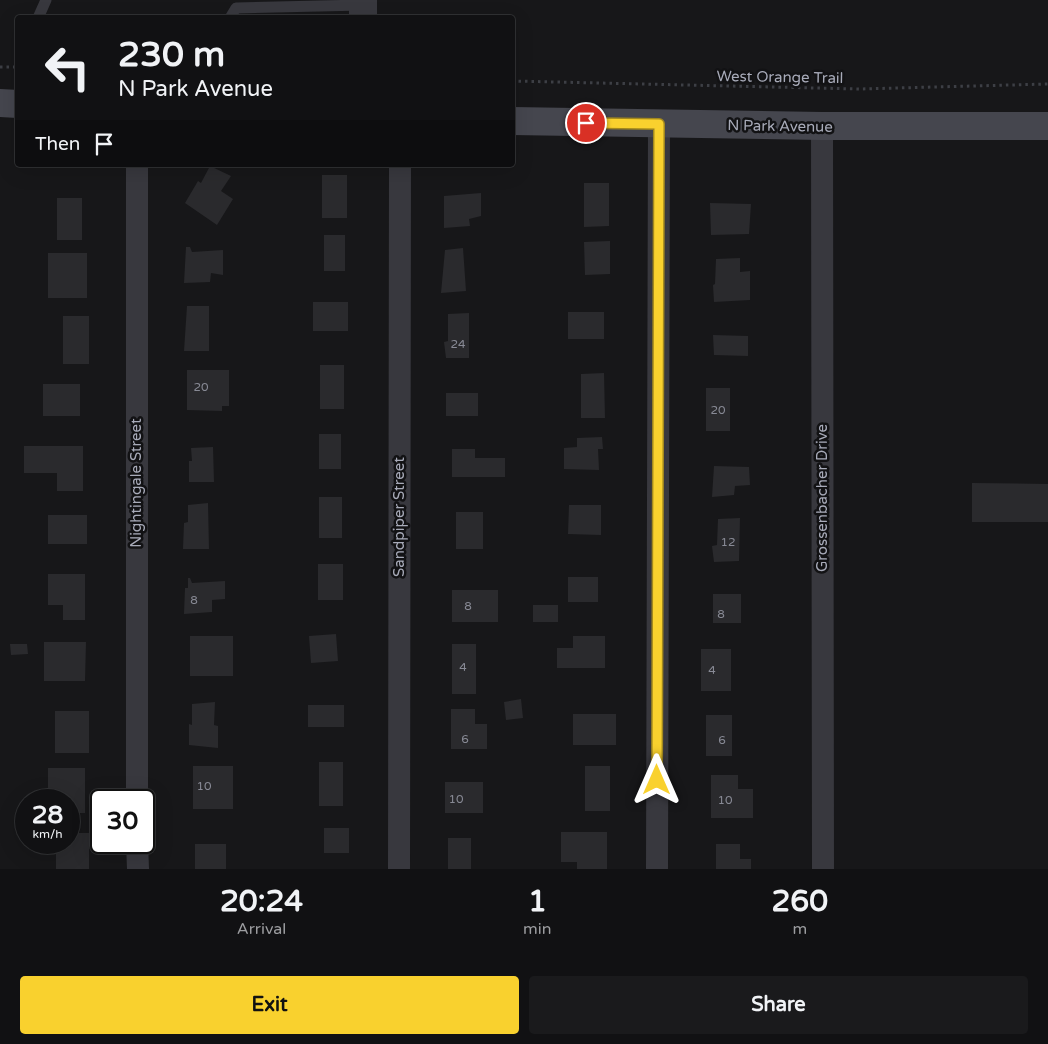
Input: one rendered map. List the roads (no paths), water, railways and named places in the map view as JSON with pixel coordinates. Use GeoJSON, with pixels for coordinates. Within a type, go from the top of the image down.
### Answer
{"type":"FeatureCollection","features":[{"type":"Feature","properties":{"kind":"main road"},"geometry":{"type":"LineString","coordinates":[[0,103],[15,104]]}},
{"type":"Feature","properties":{"kind":"main road","name":"N Park Avenue"},"geometry":{"type":"LineString","coordinates":[[515,121],[822,126],[1048,126]]}},
{"type":"Feature","properties":{"kind":"street"},"geometry":{"type":"LineString","coordinates":[[657,869],[659,124]]}},
{"type":"Feature","properties":{"kind":"street","name":"Grossenbacher Drive"},"geometry":{"type":"LineString","coordinates":[[822,126],[823,869]]}},
{"type":"Feature","properties":{"kind":"street","name":"Nightingale Street"},"geometry":{"type":"LineString","coordinates":[[137,167],[137,789]]}},
{"type":"Feature","properties":{"kind":"street","name":"Sandpiper Street"},"geometry":{"type":"LineString","coordinates":[[399,869],[400,167]]}},
{"type":"Feature","properties":{"kind":"street"},"geometry":{"type":"LineString","coordinates":[[137,854],[138,869]]}},
{"type":"Feature","properties":{"kind":"lane"},"geometry":{"type":"LineString","coordinates":[[39,15],[46,0]]}},
{"type":"Feature","properties":{"kind":"lane"},"geometry":{"type":"LineString","coordinates":[[232,15],[236,8],[334,12],[363,8]]}}]}
